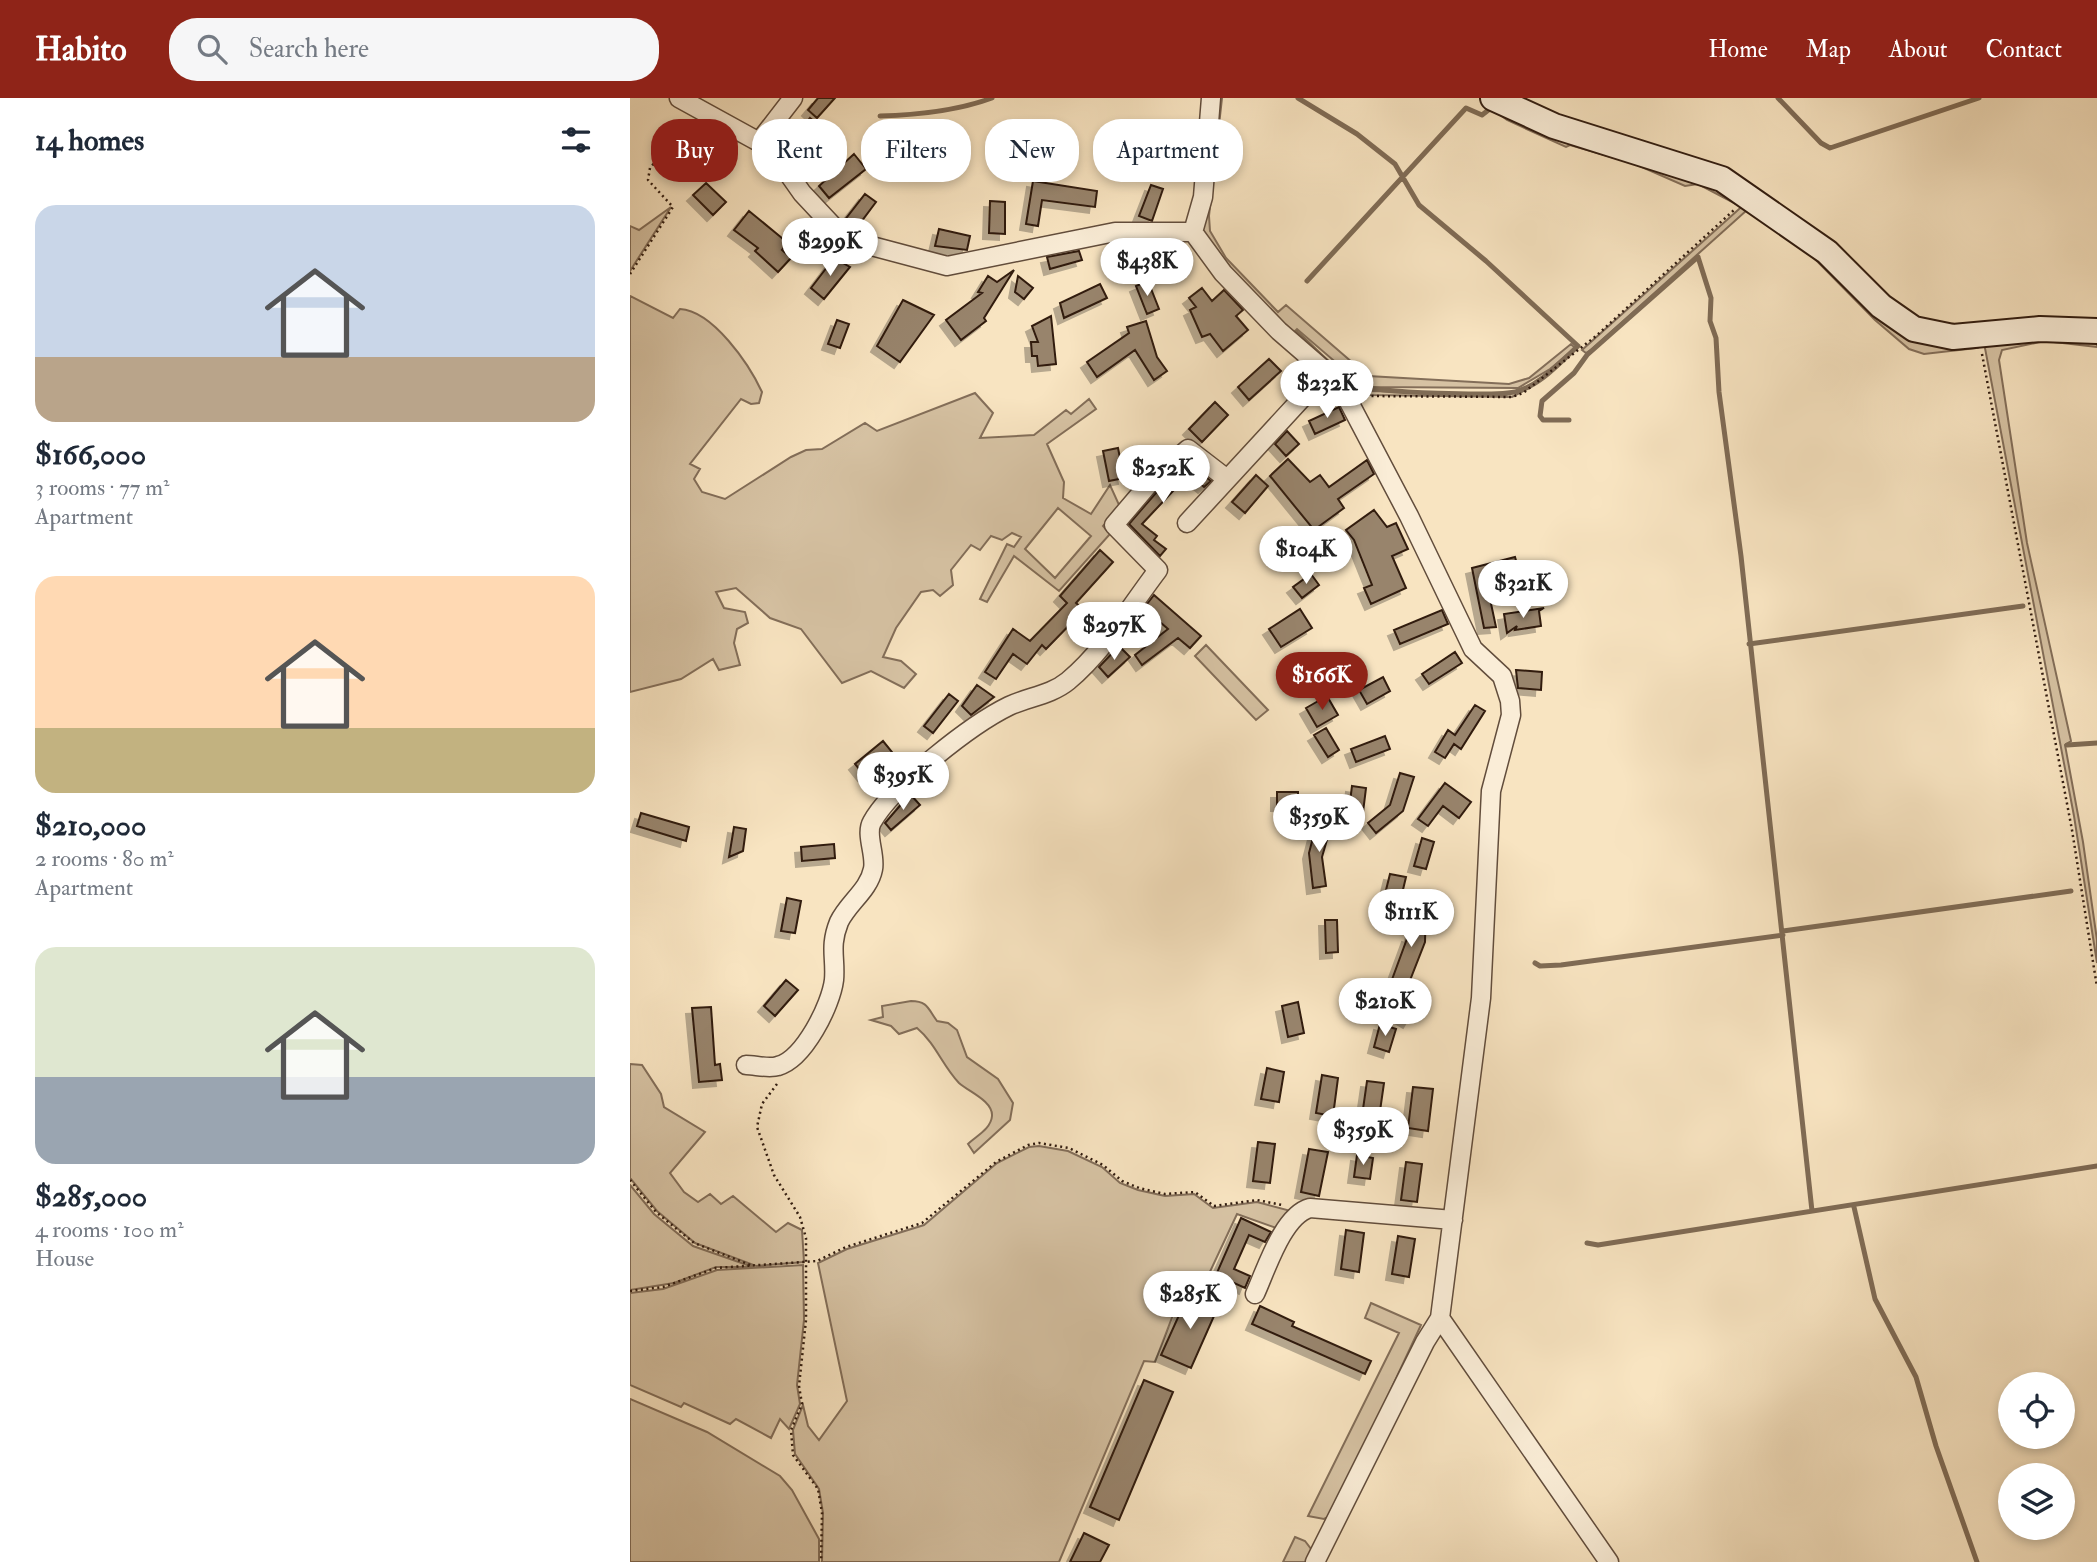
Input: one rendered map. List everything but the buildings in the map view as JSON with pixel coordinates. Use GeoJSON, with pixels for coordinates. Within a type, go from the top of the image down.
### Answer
{"type":"FeatureCollection","features":[{"type":"Feature","properties":{"kind":"street"},"geometry":{"type":"LineString","coordinates":[[679,98],[752,138]]}},
{"type":"Feature","properties":{"kind":"street"},"geometry":{"type":"LineString","coordinates":[[777,119],[793,98]]}},
{"type":"Feature","properties":{"kind":"street"},"geometry":{"type":"LineString","coordinates":[[1193,232],[1203,197],[1211,98]]}},
{"type":"Feature","properties":{"kind":"street"},"geometry":{"type":"LineString","coordinates":[[1493,98],[1525,115],[1563,129],[1722,179],[1827,252],[1896,319],[1914,330],[1932,335],[1979,337],[2040,329],[2097,331]]}},
{"type":"Feature","properties":{"kind":"street"},"geometry":{"type":"LineString","coordinates":[[795,182],[845,239],[947,266],[1115,232],[1193,232]]}},
{"type":"Feature","properties":{"kind":"street"},"geometry":{"type":"LineString","coordinates":[[1193,232],[1223,273],[1279,331],[1327,371],[1345,393],[1473,649],[1502,676],[1510,701],[1508,733],[1496,764],[1491,791],[1481,998],[1440,1318],[1425,1342],[1315,1562]]}},
{"type":"Feature","properties":{"kind":"street"},"geometry":{"type":"LineString","coordinates":[[1187,523],[1327,371]]}},
{"type":"Feature","properties":{"kind":"street"},"geometry":{"type":"LineString","coordinates":[[746,1065],[778,1067],[808,1039],[828,1000],[834,978],[832,949],[839,922],[869,883],[874,868],[870,826],[879,811],[941,752],[968,732],[1009,706],[1058,688],[1068,681],[1114,633],[1158,570],[1114,525],[1154,478],[1188,449],[1227,480]]}},
{"type":"Feature","properties":{"kind":"street"},"geometry":{"type":"LineString","coordinates":[[1255,1294],[1278,1242],[1302,1210],[1310,1208],[1453,1220]]}},
{"type":"Feature","properties":{"kind":"street"},"geometry":{"type":"LineString","coordinates":[[1440,1318],[1609,1562]]}},
{"type":"Feature","properties":{"kind":"path"},"geometry":{"type":"LineString","coordinates":[[630,274],[673,207],[648,180],[650,168],[699,110]]}},
{"type":"Feature","properties":{"kind":"path"},"geometry":{"type":"LineString","coordinates":[[1345,393],[1369,397],[1512,397],[1523,393],[1596,336],[1749,196]]}},
{"type":"Feature","properties":{"kind":"path"},"geometry":{"type":"LineString","coordinates":[[1979,337],[2073,830],[2097,988]]}},
{"type":"Feature","properties":{"kind":"path"},"geometry":{"type":"LineString","coordinates":[[778,1067],[783,1078],[762,1104],[758,1136],[774,1175],[804,1229],[806,1320],[799,1386],[802,1404],[791,1430],[793,1455],[818,1489],[822,1513],[821,1562]]}},
{"type":"Feature","properties":{"kind":"path"},"geometry":{"type":"LineString","coordinates":[[630,1291],[663,1287],[716,1268],[756,1268],[805,1263],[922,1223],[996,1161],[1028,1145],[1039,1143],[1069,1148],[1103,1165],[1122,1181],[1151,1192],[1195,1192],[1214,1206],[1257,1200],[1302,1210]]}},
{"type":"Feature","properties":{"kind":"path"},"geometry":{"type":"LineString","coordinates":[[630,1180],[656,1212],[695,1243],[756,1268]]}},
{"type":"Feature","properties":{"kind":"shaded area"},"geometry":{"type":"Polygon","coordinates":[[[1214,98],[1222,98],[1220,119],[1212,119],[1214,98]]]}},
{"type":"Feature","properties":{"kind":"shaded area"},"geometry":{"type":"Polygon","coordinates":[[[1492,109],[1742,198],[1736,204],[1698,184],[1685,186],[1635,164],[1570,145],[1566,147],[1507,120],[1492,109]]]}},
{"type":"Feature","properties":{"kind":"shaded area"},"geometry":{"type":"Polygon","coordinates":[[[1205,182],[1213,182],[1210,231],[1226,258],[1278,312],[1286,305],[1368,376],[1509,384],[1529,378],[1571,344],[1575,348],[1550,369],[1518,388],[1369,387],[1361,384],[1297,329],[1293,333],[1352,385],[1370,391],[1506,395],[1531,387],[1512,397],[1369,395],[1349,391],[1290,336],[1199,235],[1205,182]]]}},
{"type":"Feature","properties":{"kind":"shaded area"},"geometry":{"type":"Polygon","coordinates":[[[1748,201],[1824,254],[1885,317],[1908,333],[1932,340],[1972,342],[1977,348],[1924,354],[1909,349],[1875,320],[1807,251],[1747,210],[1592,349],[1586,353],[1582,350],[1748,201]]]}},
{"type":"Feature","properties":{"kind":"shaded area"},"geometry":{"type":"Polygon","coordinates":[[[671,207],[630,271],[630,226],[639,230],[671,207]]]}},
{"type":"Feature","properties":{"kind":"shaded area"},"geometry":{"type":"Polygon","coordinates":[[[630,296],[673,318],[680,309],[705,319],[729,341],[762,392],[759,403],[751,404],[741,399],[690,464],[700,469],[694,479],[702,492],[725,499],[791,457],[806,450],[822,449],[865,423],[877,431],[975,393],[993,413],[980,438],[1034,435],[1066,410],[1071,414],[1089,399],[1096,409],[1047,444],[1064,482],[1063,498],[1091,514],[1110,485],[1120,507],[1103,526],[1110,534],[1059,591],[1014,556],[987,602],[980,599],[1007,544],[1014,547],[1021,537],[1012,533],[1002,540],[991,536],[980,550],[971,545],[951,570],[953,585],[940,596],[933,590],[921,592],[896,628],[883,657],[901,661],[916,674],[904,688],[871,671],[842,683],[801,629],[770,618],[736,588],[716,592],[724,608],[745,612],[748,623],[737,629],[734,643],[740,665],[719,670],[713,659],[681,679],[630,692],[630,296]],[[1058,508],[1025,549],[1055,578],[1091,536],[1058,508]]]}},
{"type":"Feature","properties":{"kind":"shaded area"},"geometry":{"type":"Polygon","coordinates":[[[2097,336],[2097,347],[2045,341],[2002,350],[1999,360],[2027,543],[2071,741],[2065,745],[2083,842],[2097,940],[2097,963],[2074,816],[1984,343],[2097,336]]]}},
{"type":"Feature","properties":{"kind":"shaded area"},"geometry":{"type":"Polygon","coordinates":[[[1206,645],[1268,710],[1256,720],[1195,656],[1206,645]]]}},
{"type":"Feature","properties":{"kind":"shaded area"},"geometry":{"type":"Polygon","coordinates":[[[911,1001],[924,1004],[937,1021],[948,1023],[957,1030],[967,1057],[998,1079],[1013,1103],[1010,1120],[974,1153],[968,1144],[989,1125],[992,1116],[989,1106],[959,1083],[917,1028],[899,1034],[891,1026],[871,1020],[883,1017],[882,1006],[911,1001]]]}},
{"type":"Feature","properties":{"kind":"shaded area"},"geometry":{"type":"Polygon","coordinates":[[[630,1064],[642,1065],[661,1094],[664,1107],[705,1132],[670,1173],[684,1192],[698,1202],[710,1194],[721,1204],[733,1196],[776,1232],[788,1223],[802,1230],[804,1262],[756,1266],[695,1243],[657,1211],[630,1178],[630,1064]]]}},
{"type":"Feature","properties":{"kind":"shaded area"},"geometry":{"type":"Polygon","coordinates":[[[1029,1147],[1068,1151],[1102,1167],[1120,1183],[1138,1190],[1165,1196],[1194,1194],[1213,1208],[1257,1202],[1291,1211],[1279,1229],[1237,1214],[1200,1293],[1183,1289],[1155,1362],[1144,1361],[1059,1562],[822,1562],[823,1513],[819,1489],[795,1454],[793,1430],[803,1405],[808,1426],[819,1440],[847,1401],[818,1263],[847,1249],[924,1225],[997,1163],[1029,1147]]]}},
{"type":"Feature","properties":{"kind":"shaded area"},"geometry":{"type":"Polygon","coordinates":[[[630,1185],[654,1214],[693,1246],[753,1267],[716,1267],[674,1283],[630,1290],[630,1185]]]}},
{"type":"Feature","properties":{"kind":"shaded area"},"geometry":{"type":"Polygon","coordinates":[[[803,1265],[804,1320],[797,1385],[800,1404],[789,1429],[780,1419],[771,1438],[736,1419],[730,1424],[684,1403],[681,1407],[630,1385],[630,1293],[663,1289],[717,1270],[803,1265]]]}},
{"type":"Feature","properties":{"kind":"shaded area"},"geometry":{"type":"Polygon","coordinates":[[[1371,1303],[1421,1325],[1332,1515],[1324,1519],[1308,1516],[1399,1333],[1365,1318],[1371,1303]]]}},
{"type":"Feature","properties":{"kind":"shaded area"},"geometry":{"type":"Polygon","coordinates":[[[630,1399],[707,1432],[780,1476],[792,1490],[819,1539],[819,1562],[630,1562],[630,1399]]]}},
{"type":"Feature","properties":{"kind":"shaded area"},"geometry":{"type":"Polygon","coordinates":[[[1295,1537],[1305,1541],[1314,1553],[1310,1562],[1283,1562],[1295,1537]]]}},
{"type":"Feature","properties":{"kind":"waterway"},"geometry":{"type":"LineString","coordinates":[[880,116],[937,111],[992,98]]}},
{"type":"Feature","properties":{"kind":"waterway"},"geometry":{"type":"LineString","coordinates":[[1297,333],[1335,369],[1358,385],[1438,393],[1507,393],[1527,388],[1543,378],[1578,346],[1486,261],[1419,205],[1395,164],[1357,134],[1298,98]]}},
{"type":"Feature","properties":{"kind":"waterway"},"geometry":{"type":"LineString","coordinates":[[1778,98],[1821,143],[1830,148],[1979,98]]}},
{"type":"Feature","properties":{"kind":"waterway"},"geometry":{"type":"LineString","coordinates":[[1307,281],[1466,108],[1482,115],[1491,108]]}},
{"type":"Feature","properties":{"kind":"waterway"},"geometry":{"type":"LineString","coordinates":[[1698,257],[1711,298],[1710,321],[1716,338],[1719,392],[1741,556],[1812,1211]]}},
{"type":"Feature","properties":{"kind":"waterway"},"geometry":{"type":"LineString","coordinates":[[1569,420],[1543,420],[1540,416],[1542,401],[1574,373],[1587,355],[1698,257]]}},
{"type":"Feature","properties":{"kind":"waterway"},"geometry":{"type":"LineString","coordinates":[[1749,644],[2023,606]]}},
{"type":"Feature","properties":{"kind":"waterway"},"geometry":{"type":"LineString","coordinates":[[2067,745],[2097,743]]}},
{"type":"Feature","properties":{"kind":"waterway"},"geometry":{"type":"LineString","coordinates":[[1783,931],[2071,891]]}},
{"type":"Feature","properties":{"kind":"waterway"},"geometry":{"type":"LineString","coordinates":[[1535,963],[1540,966],[1561,965],[1783,935]]}},
{"type":"Feature","properties":{"kind":"waterway"},"geometry":{"type":"LineString","coordinates":[[1587,1243],[1598,1245],[2097,1166]]}},
{"type":"Feature","properties":{"kind":"waterway"},"geometry":{"type":"LineString","coordinates":[[1854,1207],[1875,1299],[1916,1377],[1936,1446],[1977,1562]]}}]}
